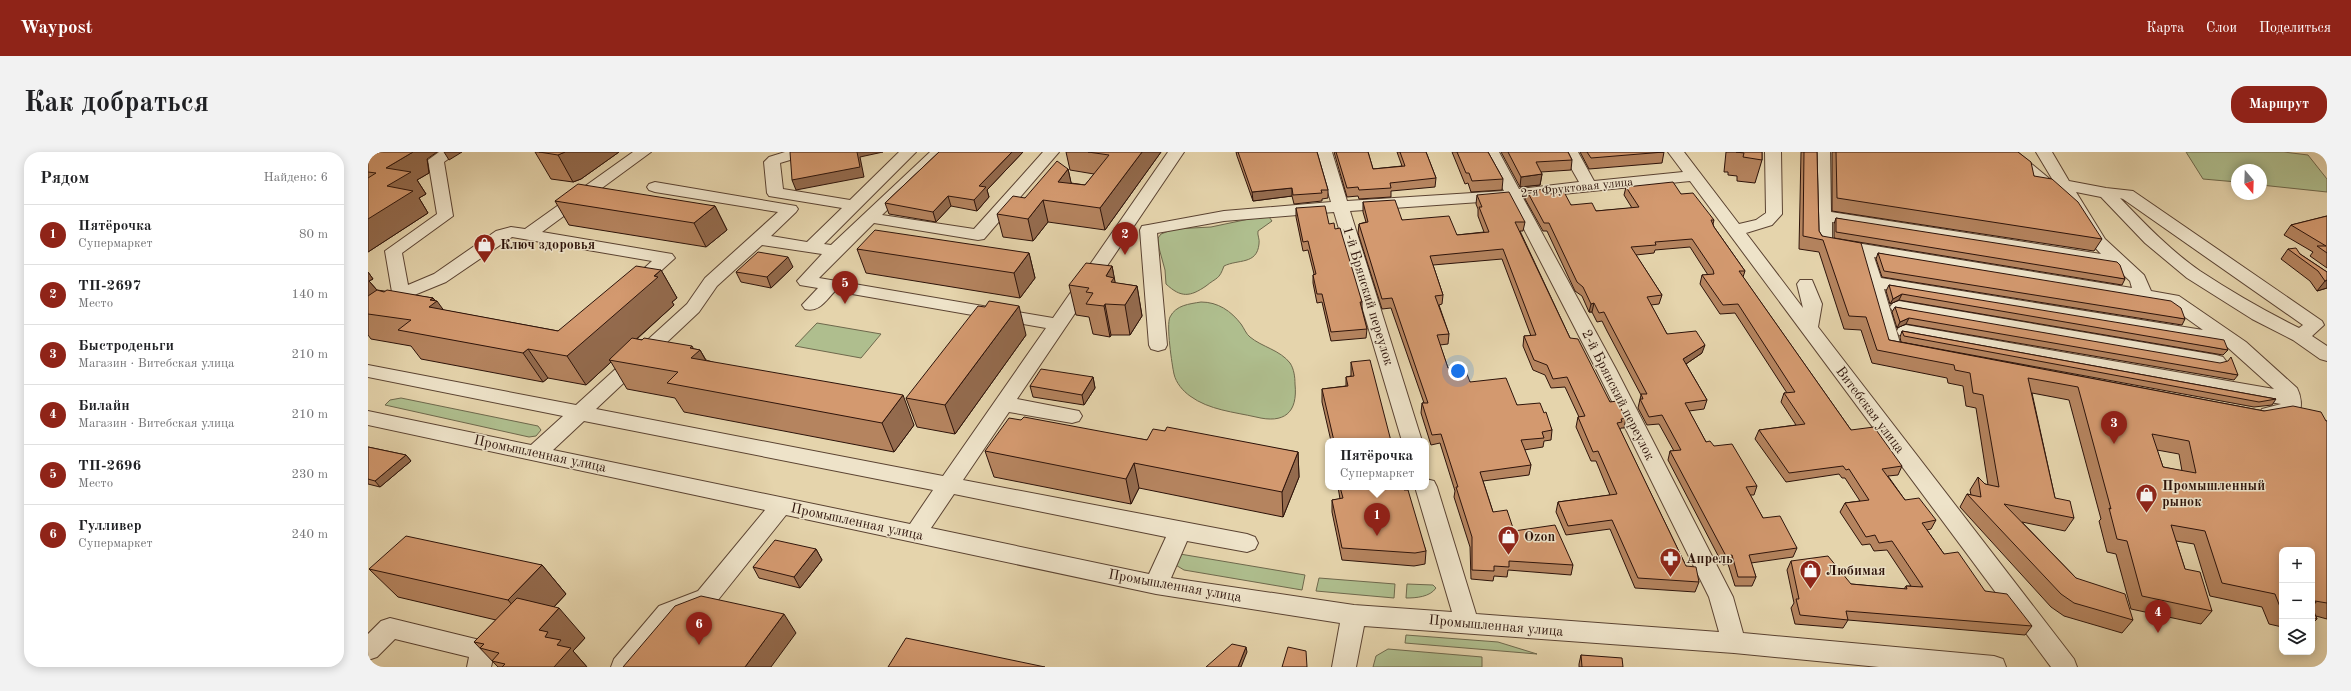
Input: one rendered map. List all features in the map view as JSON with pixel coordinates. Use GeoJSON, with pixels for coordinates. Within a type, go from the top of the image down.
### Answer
{"type":"FeatureCollection","features":[{"type":"Feature","properties":{"kind":"street"},"geometry":{"type":"LineString","coordinates":[[400,294],[393,251],[445,216],[436,160],[450,152]]}},
{"type":"Feature","properties":{"kind":"street"},"geometry":{"type":"LineString","coordinates":[[528,235],[643,152]]}},
{"type":"Feature","properties":{"kind":"street"},"geometry":{"type":"LineString","coordinates":[[798,152],[794,155],[775,159],[772,162],[775,193],[854,205]]}},
{"type":"Feature","properties":{"kind":"street"},"geometry":{"type":"LineString","coordinates":[[810,248],[908,152]]}},
{"type":"Feature","properties":{"kind":"street"},"geometry":{"type":"LineString","coordinates":[[939,152],[806,280],[1057,324]]}},
{"type":"Feature","properties":{"kind":"street"},"geometry":{"type":"LineString","coordinates":[[871,218],[978,235],[1051,152]]}},
{"type":"Feature","properties":{"kind":"street"},"geometry":{"type":"LineString","coordinates":[[915,534],[1005,404],[1057,324],[1176,152]]}},
{"type":"Feature","properties":{"kind":"street","name":"1-й Брянский переулок"},"geometry":{"type":"LineString","coordinates":[[1324,152],[1411,438]]}},
{"type":"Feature","properties":{"kind":"street","name":"2-й Брянский переулок"},"geometry":{"type":"LineString","coordinates":[[1491,152],[1606,369],[1721,598],[1734,644]]}},
{"type":"Feature","properties":{"kind":"street"},"geometry":{"type":"LineString","coordinates":[[1570,152],[1589,186]]}},
{"type":"Feature","properties":{"kind":"street","name":"Витебская улица"},"geometry":{"type":"LineString","coordinates":[[1676,152],[2065,667]]}},
{"type":"Feature","properties":{"kind":"street"},"geometry":{"type":"LineString","coordinates":[[1735,230],[1770,220],[1774,214],[1773,152]]}},
{"type":"Feature","properties":{"kind":"street"},"geometry":{"type":"LineString","coordinates":[[1822,152],[1824,243],[2173,300],[2230,340],[2290,393],[2291,410],[2254,416]]}},
{"type":"Feature","properties":{"kind":"street"},"geometry":{"type":"LineString","coordinates":[[2008,152],[2043,180]]}},
{"type":"Feature","properties":{"kind":"street"},"geometry":{"type":"LineString","coordinates":[[2044,152],[2098,242],[2138,279],[2144,296]]}},
{"type":"Feature","properties":{"kind":"street","name":"2-я Фруктовая улица"},"geometry":{"type":"LineString","coordinates":[[1116,238],[1148,230],[1224,216],[1513,195],[1533,191],[1694,176]]}},
{"type":"Feature","properties":{"kind":"street"},"geometry":{"type":"LineString","coordinates":[[2062,184],[2106,193],[2127,194],[2315,325],[2300,336]]}},
{"type":"Feature","properties":{"kind":"street"},"geometry":{"type":"LineString","coordinates":[[536,453],[693,308],[711,282],[790,209],[655,187]]}},
{"type":"Feature","properties":{"kind":"street"},"geometry":{"type":"LineString","coordinates":[[2106,193],[2151,239],[2193,274],[2258,315],[2300,336],[2327,355]]}},
{"type":"Feature","properties":{"kind":"street"},"geometry":{"type":"LineString","coordinates":[[1824,216],[2119,262]]}},
{"type":"Feature","properties":{"kind":"street"},"geometry":{"type":"LineString","coordinates":[[1148,230],[1158,345]]}},
{"type":"Feature","properties":{"kind":"street"},"geometry":{"type":"LineString","coordinates":[[368,318],[400,294],[440,278],[502,235],[511,232],[666,258],[620,297]]}},
{"type":"Feature","properties":{"kind":"street"},"geometry":{"type":"LineString","coordinates":[[758,239],[835,251]]}},
{"type":"Feature","properties":{"kind":"street"},"geometry":{"type":"LineString","coordinates":[[1864,250],[1877,277],[1883,316],[1892,348],[1931,355]]}},
{"type":"Feature","properties":{"kind":"street"},"geometry":{"type":"LineString","coordinates":[[1877,277],[2210,326]]}},
{"type":"Feature","properties":{"kind":"street"},"geometry":{"type":"LineString","coordinates":[[1877,277],[2230,340]]}},
{"type":"Feature","properties":{"kind":"street"},"geometry":{"type":"LineString","coordinates":[[810,305],[831,284]]}},
{"type":"Feature","properties":{"kind":"street"},"geometry":{"type":"LineString","coordinates":[[1806,284],[1813,304],[1809,327]]}},
{"type":"Feature","properties":{"kind":"street"},"geometry":{"type":"LineString","coordinates":[[1899,307],[2130,352],[2150,367],[2290,399]]}},
{"type":"Feature","properties":{"kind":"street"},"geometry":{"type":"LineString","coordinates":[[1883,316],[2130,352],[2216,361]]}},
{"type":"Feature","properties":{"kind":"street"},"geometry":{"type":"LineString","coordinates":[[1906,331],[2150,367],[2278,382]]}},
{"type":"Feature","properties":{"kind":"street"},"geometry":{"type":"LineString","coordinates":[[368,371],[578,414],[1247,543]]}},
{"type":"Feature","properties":{"kind":"street"},"geometry":{"type":"LineString","coordinates":[[1005,404],[1072,416]]}},
{"type":"Feature","properties":{"kind":"street","name":"Промышленная улица"},"geometry":{"type":"LineString","coordinates":[[368,418],[1156,585],[1354,615],[1734,644],[1951,665],[1994,667]]}},
{"type":"Feature","properties":{"kind":"street"},"geometry":{"type":"LineString","coordinates":[[1427,490],[1467,623]]}},
{"type":"Feature","properties":{"kind":"street"},"geometry":{"type":"LineString","coordinates":[[623,667],[667,613],[706,598],[782,505]]}},
{"type":"Feature","properties":{"kind":"street"},"geometry":{"type":"LineString","coordinates":[[1156,585],[1180,531]]}},
{"type":"Feature","properties":{"kind":"street"},"geometry":{"type":"LineString","coordinates":[[1344,667],[1354,615]]}},
{"type":"Feature","properties":{"kind":"street"},"geometry":{"type":"LineString","coordinates":[[368,650],[390,628],[483,650],[479,667]]}},
{"type":"Feature","properties":{"kind":"green space"},"geometry":{"type":"Polygon","coordinates":[[[2186,152],[2284,152],[2308,155],[2327,179],[2327,192],[2267,186],[2267,164],[2231,164],[2231,181],[2203,179],[2186,152]]]}},
{"type":"Feature","properties":{"kind":"green space"},"geometry":{"type":"Polygon","coordinates":[[[1269,217],[1272,221],[1258,231],[1259,242],[1257,251],[1251,258],[1224,266],[1221,274],[1217,278],[1200,290],[1190,294],[1181,294],[1176,292],[1166,284],[1165,270],[1158,238],[1161,234],[1174,229],[1211,227],[1249,219],[1269,217]]]}},
{"type":"Feature","properties":{"kind":"green space"},"geometry":{"type":"Polygon","coordinates":[[[1207,302],[1224,308],[1237,319],[1250,337],[1281,355],[1290,363],[1294,376],[1295,394],[1294,402],[1287,414],[1274,419],[1266,419],[1222,410],[1197,401],[1187,394],[1176,381],[1169,336],[1170,317],[1179,308],[1188,304],[1207,302]]]}},
{"type":"Feature","properties":{"kind":"green space"},"geometry":{"type":"Polygon","coordinates":[[[817,323],[881,334],[861,358],[795,346],[817,323]]]}},
{"type":"Feature","properties":{"kind":"green space"},"geometry":{"type":"Polygon","coordinates":[[[401,398],[538,426],[541,430],[536,436],[529,437],[385,405],[390,400],[401,398]]]}},
{"type":"Feature","properties":{"kind":"green space"},"geometry":{"type":"Polygon","coordinates":[[[1174,553],[1305,575],[1302,590],[1184,570],[1174,564],[1174,553]]]}},
{"type":"Feature","properties":{"kind":"green space"},"geometry":{"type":"Polygon","coordinates":[[[1319,578],[1395,584],[1394,598],[1316,591],[1319,578]]]}},
{"type":"Feature","properties":{"kind":"green space"},"geometry":{"type":"Polygon","coordinates":[[[1407,584],[1433,585],[1436,588],[1427,595],[1406,598],[1407,584]]]}},
{"type":"Feature","properties":{"kind":"green space"},"geometry":{"type":"Polygon","coordinates":[[[1406,635],[1498,642],[1537,654],[1405,643],[1406,635]]]}},
{"type":"Feature","properties":{"kind":"green space"},"geometry":{"type":"Polygon","coordinates":[[[1388,649],[1482,657],[1482,667],[1373,667],[1376,656],[1388,649]]]}},
{"type":"Feature","properties":{"kind":"building"},"geometry":{"type":"Polygon","coordinates":[[[368,152],[413,152],[386,168],[411,172],[387,186],[413,191],[368,219],[368,178],[376,173],[368,172],[368,152]]]}},
{"type":"Feature","properties":{"kind":"building"},"geometry":{"type":"Polygon","coordinates":[[[539,152],[565,152],[558,155],[539,152]]]}},
{"type":"Feature","properties":{"kind":"building"},"geometry":{"type":"Polygon","coordinates":[[[790,152],[857,152],[860,167],[792,180],[790,152]]]}},
{"type":"Feature","properties":{"kind":"building"},"geometry":{"type":"Polygon","coordinates":[[[939,152],[1012,152],[979,186],[986,187],[974,200],[948,196],[933,212],[885,203],[939,152]]]}},
{"type":"Feature","properties":{"kind":"building"},"geometry":{"type":"Polygon","coordinates":[[[1088,152],[1142,152],[1100,208],[1043,200],[1028,219],[997,214],[1013,196],[1025,198],[1057,161],[1068,169],[1058,182],[1085,185],[1109,155],[1088,152]]]}},
{"type":"Feature","properties":{"kind":"building"},"geometry":{"type":"Polygon","coordinates":[[[1238,152],[1317,152],[1328,190],[1321,190],[1322,193],[1293,195],[1292,188],[1252,192],[1238,152]]]}},
{"type":"Feature","properties":{"kind":"building"},"geometry":{"type":"Polygon","coordinates":[[[1336,152],[1368,152],[1373,169],[1405,166],[1400,152],[1426,152],[1436,178],[1390,183],[1391,188],[1359,190],[1358,187],[1347,188],[1336,152]]]}},
{"type":"Feature","properties":{"kind":"building"},"geometry":{"type":"Polygon","coordinates":[[[1457,152],[1488,152],[1503,179],[1472,181],[1469,173],[1466,173],[1457,152]]]}},
{"type":"Feature","properties":{"kind":"building"},"geometry":{"type":"Polygon","coordinates":[[[1508,152],[1568,152],[1572,160],[1536,162],[1542,174],[1521,177],[1508,152]]]}},
{"type":"Feature","properties":{"kind":"building"},"geometry":{"type":"Polygon","coordinates":[[[1587,152],[1664,152],[1591,158],[1587,152]]]}},
{"type":"Feature","properties":{"kind":"building"},"geometry":{"type":"Polygon","coordinates":[[[1736,152],[1762,152],[1762,160],[1743,157],[1744,153],[1736,152]]]}},
{"type":"Feature","properties":{"kind":"building"},"geometry":{"type":"Polygon","coordinates":[[[1804,152],[1817,152],[1819,231],[1822,236],[1861,243],[1889,340],[2264,411],[2293,406],[2321,412],[2327,421],[2327,603],[2315,601],[2315,547],[2279,547],[2279,604],[2275,594],[2222,583],[2205,531],[2171,525],[2185,569],[2200,572],[2212,611],[2142,596],[2127,541],[2117,539],[2109,508],[2111,509],[2078,387],[2028,378],[2055,498],[2070,501],[2074,518],[2004,504],[2076,578],[2125,594],[2133,620],[2074,603],[2061,594],[1967,494],[1981,497],[1978,477],[1985,484],[1999,487],[1983,395],[1973,393],[1970,373],[1955,370],[1954,365],[1877,350],[1866,317],[1849,316],[1823,240],[1803,236],[1804,152]],[[2152,434],[2163,467],[2196,473],[2189,441],[2152,434]]]}},
{"type":"Feature","properties":{"kind":"building"},"geometry":{"type":"Polygon","coordinates":[[[1836,152],[2018,152],[2031,162],[2034,176],[2052,179],[2078,202],[2102,239],[1837,198],[1836,152]]]}},
{"type":"Feature","properties":{"kind":"building"},"geometry":{"type":"Polygon","coordinates":[[[1673,182],[1681,194],[1693,193],[1714,220],[1711,220],[1714,227],[1745,271],[1739,271],[1851,430],[1874,427],[1902,466],[1882,469],[1905,500],[1919,498],[1936,520],[1922,523],[1944,554],[1958,552],[1985,591],[2007,594],[2032,626],[1846,611],[1848,620],[1800,615],[1796,599],[1799,599],[1791,561],[1828,556],[1851,584],[1907,589],[1906,586],[1923,587],[1892,541],[1879,543],[1875,535],[1866,537],[1845,503],[1869,500],[1849,469],[1846,470],[1843,466],[1789,473],[1759,430],[1805,424],[1784,393],[1795,392],[1738,304],[1723,305],[1702,275],[1714,274],[1713,270],[1692,239],[1655,242],[1656,245],[1631,247],[1662,295],[1647,297],[1667,334],[1696,331],[1705,345],[1683,359],[1707,400],[1685,403],[1706,442],[1710,441],[1714,446],[1732,444],[1757,486],[1746,487],[1763,518],[1780,516],[1797,548],[1749,555],[1756,577],[1738,577],[1732,555],[1726,556],[1670,451],[1681,450],[1662,415],[1649,417],[1640,399],[1643,399],[1641,394],[1647,394],[1604,312],[1599,313],[1594,303],[1591,304],[1583,287],[1577,282],[1549,223],[1544,223],[1527,191],[1548,189],[1550,194],[1564,192],[1571,205],[1592,203],[1596,211],[1639,207],[1626,187],[1673,182]]]}},
{"type":"Feature","properties":{"kind":"building"},"geometry":{"type":"Polygon","coordinates":[[[578,184],[715,206],[694,223],[555,201],[578,184]]]}},
{"type":"Feature","properties":{"kind":"building"},"geometry":{"type":"Polygon","coordinates":[[[1509,192],[1525,222],[1515,222],[1570,338],[1578,339],[1610,402],[1617,401],[1626,418],[1621,419],[1622,422],[1617,423],[1686,566],[1696,567],[1699,582],[1638,578],[1612,520],[1568,526],[1558,502],[1617,494],[1598,451],[1593,452],[1578,417],[1585,416],[1567,377],[1553,379],[1547,365],[1534,360],[1524,336],[1536,335],[1503,249],[1430,256],[1443,295],[1435,296],[1449,334],[1437,335],[1448,368],[1464,366],[1470,382],[1506,378],[1517,405],[1540,403],[1544,413],[1546,412],[1552,430],[1542,432],[1544,438],[1521,440],[1531,465],[1480,472],[1493,512],[1507,510],[1514,531],[1555,525],[1573,565],[1509,561],[1509,567],[1494,566],[1494,571],[1472,570],[1472,537],[1441,434],[1432,435],[1422,403],[1428,403],[1392,298],[1382,299],[1359,224],[1368,222],[1363,202],[1395,200],[1402,220],[1449,216],[1457,235],[1489,232],[1479,207],[1482,207],[1477,195],[1509,192]]]}},
{"type":"Feature","properties":{"kind":"building"},"geometry":{"type":"Polygon","coordinates":[[[1325,206],[1329,224],[1334,223],[1335,229],[1340,228],[1362,302],[1360,302],[1367,329],[1331,332],[1322,294],[1317,294],[1313,275],[1316,274],[1308,241],[1303,242],[1296,208],[1325,206]]]}},
{"type":"Feature","properties":{"kind":"building"},"geometry":{"type":"Polygon","coordinates":[[[2327,216],[2327,253],[2317,246],[2326,246],[2291,225],[2327,216]]]}},
{"type":"Feature","properties":{"kind":"building"},"geometry":{"type":"Polygon","coordinates":[[[1836,218],[2117,262],[2120,265],[2125,279],[1836,232],[1836,218]]]}},
{"type":"Feature","properties":{"kind":"building"},"geometry":{"type":"Polygon","coordinates":[[[875,230],[1029,253],[1014,273],[857,249],[875,230]]]}},
{"type":"Feature","properties":{"kind":"building"},"geometry":{"type":"Polygon","coordinates":[[[2296,248],[2300,254],[2327,272],[2327,280],[2325,281],[2318,271],[2288,249],[2296,248]]]}},
{"type":"Feature","properties":{"kind":"building"},"geometry":{"type":"Polygon","coordinates":[[[758,252],[788,257],[767,277],[736,272],[758,252]]]}},
{"type":"Feature","properties":{"kind":"building"},"geometry":{"type":"Polygon","coordinates":[[[1878,253],[2171,301],[2181,308],[2185,319],[1884,271],[1878,253]]]}},
{"type":"Feature","properties":{"kind":"building"},"geometry":{"type":"Polygon","coordinates":[[[1086,263],[1112,266],[1106,276],[1114,278],[1111,282],[1137,286],[1125,305],[1105,304],[1104,306],[1086,304],[1093,293],[1086,292],[1089,288],[1069,285],[1086,263]]]}},
{"type":"Feature","properties":{"kind":"building"},"geometry":{"type":"Polygon","coordinates":[[[636,266],[661,270],[654,276],[658,277],[567,356],[528,349],[523,353],[398,330],[411,320],[368,314],[368,296],[377,290],[384,292],[387,290],[433,298],[430,300],[437,301],[429,307],[558,331],[636,266]]]}},
{"type":"Feature","properties":{"kind":"building"},"geometry":{"type":"Polygon","coordinates":[[[1889,285],[2224,340],[2228,350],[1902,294],[1893,299],[1889,285]]]}},
{"type":"Feature","properties":{"kind":"building"},"geometry":{"type":"Polygon","coordinates":[[[989,301],[1019,306],[945,405],[906,398],[978,306],[985,307],[989,301]]]}},
{"type":"Feature","properties":{"kind":"building"},"geometry":{"type":"Polygon","coordinates":[[[1895,307],[2220,363],[2228,361],[2231,357],[2238,375],[1909,318],[1900,322],[1895,307]]]}},
{"type":"Feature","properties":{"kind":"building"},"geometry":{"type":"Polygon","coordinates":[[[1902,331],[2276,399],[2259,402],[1904,336],[1902,331]]]}},
{"type":"Feature","properties":{"kind":"building"},"geometry":{"type":"Polygon","coordinates":[[[632,338],[642,340],[644,338],[692,346],[690,348],[700,350],[691,358],[903,395],[882,423],[667,383],[678,372],[609,360],[632,338]]]}},
{"type":"Feature","properties":{"kind":"building"},"geometry":{"type":"Polygon","coordinates":[[[1370,360],[1390,438],[1333,438],[1322,389],[1348,386],[1346,377],[1354,376],[1351,362],[1370,360]]]}},
{"type":"Feature","properties":{"kind":"building"},"geometry":{"type":"Polygon","coordinates":[[[1041,369],[1093,377],[1082,395],[1030,386],[1041,369]]]}},
{"type":"Feature","properties":{"kind":"building"},"geometry":{"type":"Polygon","coordinates":[[[1024,417],[1147,440],[1153,429],[1165,431],[1167,427],[1298,452],[1282,492],[1134,463],[1126,479],[985,451],[1009,418],[1021,420],[1024,417]]]}},
{"type":"Feature","properties":{"kind":"building"},"geometry":{"type":"Polygon","coordinates":[[[368,447],[406,455],[375,481],[368,479],[368,447]]]}},
{"type":"Feature","properties":{"kind":"building"},"geometry":{"type":"Polygon","coordinates":[[[1341,490],[1408,490],[1426,551],[1415,553],[1342,548],[1332,500],[1343,498],[1341,490]]]}},
{"type":"Feature","properties":{"kind":"building"},"geometry":{"type":"Polygon","coordinates":[[[406,536],[542,565],[508,600],[369,569],[406,536]]]}},
{"type":"Feature","properties":{"kind":"building"},"geometry":{"type":"Polygon","coordinates":[[[775,540],[816,549],[794,577],[753,567],[775,540]]]}},
{"type":"Feature","properties":{"kind":"building"},"geometry":{"type":"Polygon","coordinates":[[[701,596],[784,614],[745,667],[623,667],[675,606],[701,596]]]}},
{"type":"Feature","properties":{"kind":"building"},"geometry":{"type":"Polygon","coordinates":[[[517,598],[559,608],[539,630],[548,632],[545,637],[561,640],[557,645],[571,648],[554,667],[502,667],[505,664],[492,661],[499,653],[480,648],[484,644],[474,642],[517,598]]]}},
{"type":"Feature","properties":{"kind":"building"},"geometry":{"type":"Polygon","coordinates":[[[906,638],[1045,667],[888,667],[906,638]]]}},
{"type":"Feature","properties":{"kind":"building"},"geometry":{"type":"Polygon","coordinates":[[[1232,644],[1246,647],[1238,667],[1206,667],[1232,644]]]}},
{"type":"Feature","properties":{"kind":"building"},"geometry":{"type":"Polygon","coordinates":[[[1288,647],[1306,651],[1307,667],[1282,667],[1288,647]]]}},
{"type":"Feature","properties":{"kind":"building"},"geometry":{"type":"Polygon","coordinates":[[[1581,655],[1622,658],[1623,667],[1582,667],[1581,655]]]}},
{"type":"Feature","properties":{"kind":"place","name":"ТП-2697"},"geometry":{"type":"Point","coordinates":[1125,255]}},
{"type":"Feature","properties":{"kind":"place","name":"Ключ здоровья"},"geometry":{"type":"Point","coordinates":[484,264]}},
{"type":"Feature","properties":{"kind":"place","name":"ТП-2696"},"geometry":{"type":"Point","coordinates":[845,304]}},
{"type":"Feature","properties":{"kind":"place","name":"Быстроденьги"},"geometry":{"type":"Point","coordinates":[2114,444]}},
{"type":"Feature","properties":{"kind":"place","name":"Промышленный рынок"},"geometry":{"type":"Point","coordinates":[2146,514]}},
{"type":"Feature","properties":{"kind":"place","name":"Пятёрочка"},"geometry":{"type":"Point","coordinates":[1377,536]}},
{"type":"Feature","properties":{"kind":"place","name":"Ozon"},"geometry":{"type":"Point","coordinates":[1508,556]}},
{"type":"Feature","properties":{"kind":"place","name":"Апрель"},"geometry":{"type":"Point","coordinates":[1670,578]}},
{"type":"Feature","properties":{"kind":"place","name":"Любимая"},"geometry":{"type":"Point","coordinates":[1811,590]}},
{"type":"Feature","properties":{"kind":"place","name":"Билайн"},"geometry":{"type":"Point","coordinates":[2158,633]}},
{"type":"Feature","properties":{"kind":"place","name":"Гулливер"},"geometry":{"type":"Point","coordinates":[699,645]}}]}
